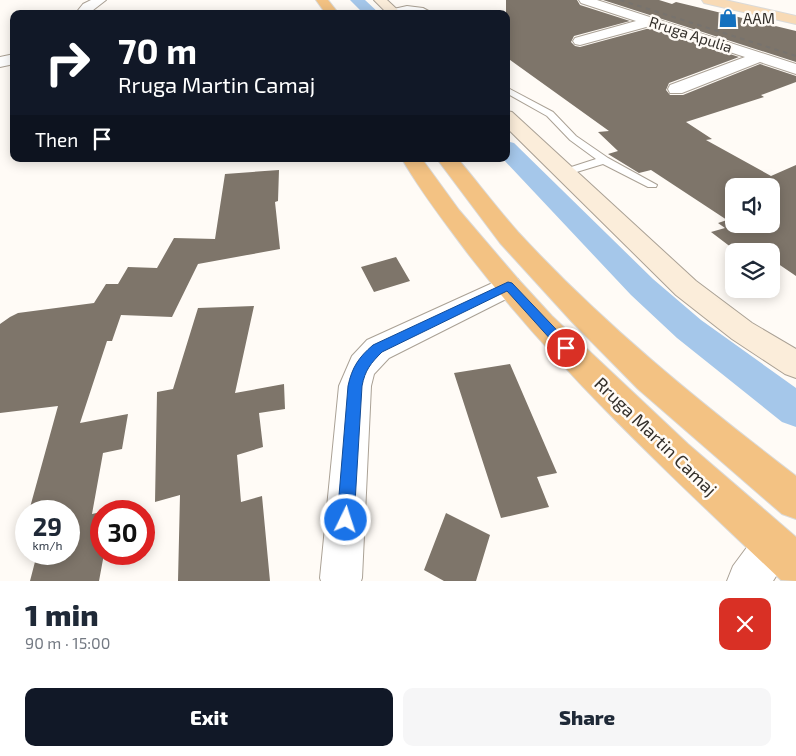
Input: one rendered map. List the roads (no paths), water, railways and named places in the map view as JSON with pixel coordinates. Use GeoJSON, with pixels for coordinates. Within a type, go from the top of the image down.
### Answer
{"type":"FeatureCollection","features":[{"type":"Feature","properties":{"kind":"highway"},"geometry":{"type":"LineString","coordinates":[[322,0],[330,10]]}},
{"type":"Feature","properties":{"kind":"highway","name":"Rruga Martin Camaj"},"geometry":{"type":"LineString","coordinates":[[414,162],[451,215],[508,286],[549,331],[674,456],[785,555]]}},
{"type":"Feature","properties":{"kind":"highway","name":"Rruga Martin Camaj"},"geometry":{"type":"LineString","coordinates":[[450,162],[509,237],[582,314],[649,379],[796,500]]}},
{"type":"Feature","properties":{"kind":"main road"},"geometry":{"type":"LineString","coordinates":[[708,0],[796,20]]}},
{"type":"Feature","properties":{"kind":"main road"},"geometry":{"type":"LineString","coordinates":[[736,0],[796,13]]}},
{"type":"Feature","properties":{"kind":"street"},"geometry":{"type":"LineString","coordinates":[[84,10],[100,0]]}},
{"type":"Feature","properties":{"kind":"street"},"geometry":{"type":"LineString","coordinates":[[380,0],[392,10]]}},
{"type":"Feature","properties":{"kind":"street","name":"Rruga Apulia"},"geometry":{"type":"LineString","coordinates":[[585,0],[796,69]]}},
{"type":"Feature","properties":{"kind":"street"},"geometry":{"type":"LineString","coordinates":[[580,41],[651,21]]}},
{"type":"Feature","properties":{"kind":"street"},"geometry":{"type":"LineString","coordinates":[[676,89],[760,58]]}},
{"type":"Feature","properties":{"kind":"street"},"geometry":{"type":"LineString","coordinates":[[510,120],[686,288],[742,331],[796,365]]}},
{"type":"Feature","properties":{"kind":"street"},"geometry":{"type":"LineString","coordinates":[[341,578],[355,386],[358,372],[366,360],[378,349],[508,286]]}},
{"type":"Feature","properties":{"kind":"street"},"geometry":{"type":"LineString","coordinates":[[748,581],[785,555]]}},
{"type":"Feature","properties":{"kind":"lane"},"geometry":{"type":"LineString","coordinates":[[405,0],[413,7]]}},
{"type":"Feature","properties":{"kind":"lane"},"geometry":{"type":"LineString","coordinates":[[402,10],[413,7],[425,10]]}},
{"type":"Feature","properties":{"kind":"lane"},"geometry":{"type":"LineString","coordinates":[[510,91],[550,114],[573,138],[604,160],[652,185]]}},
{"type":"Feature","properties":{"kind":"lane"},"geometry":{"type":"LineString","coordinates":[[566,172],[604,160]]}},
{"type":"Feature","properties":{"kind":"waterway"},"geometry":{"type":"LineString","coordinates":[[357,0],[368,10]]}},
{"type":"Feature","properties":{"kind":"waterway"},"geometry":{"type":"LineString","coordinates":[[510,152],[642,287],[689,329],[796,410]]}},
{"type":"Feature","properties":{"kind":"railway"},"geometry":{"type":"LineString","coordinates":[[620,0],[796,56]]}},
{"type":"Feature","properties":{"kind":"place","name":"AAM"},"geometry":{"type":"Point","coordinates":[728,18]}}]}
